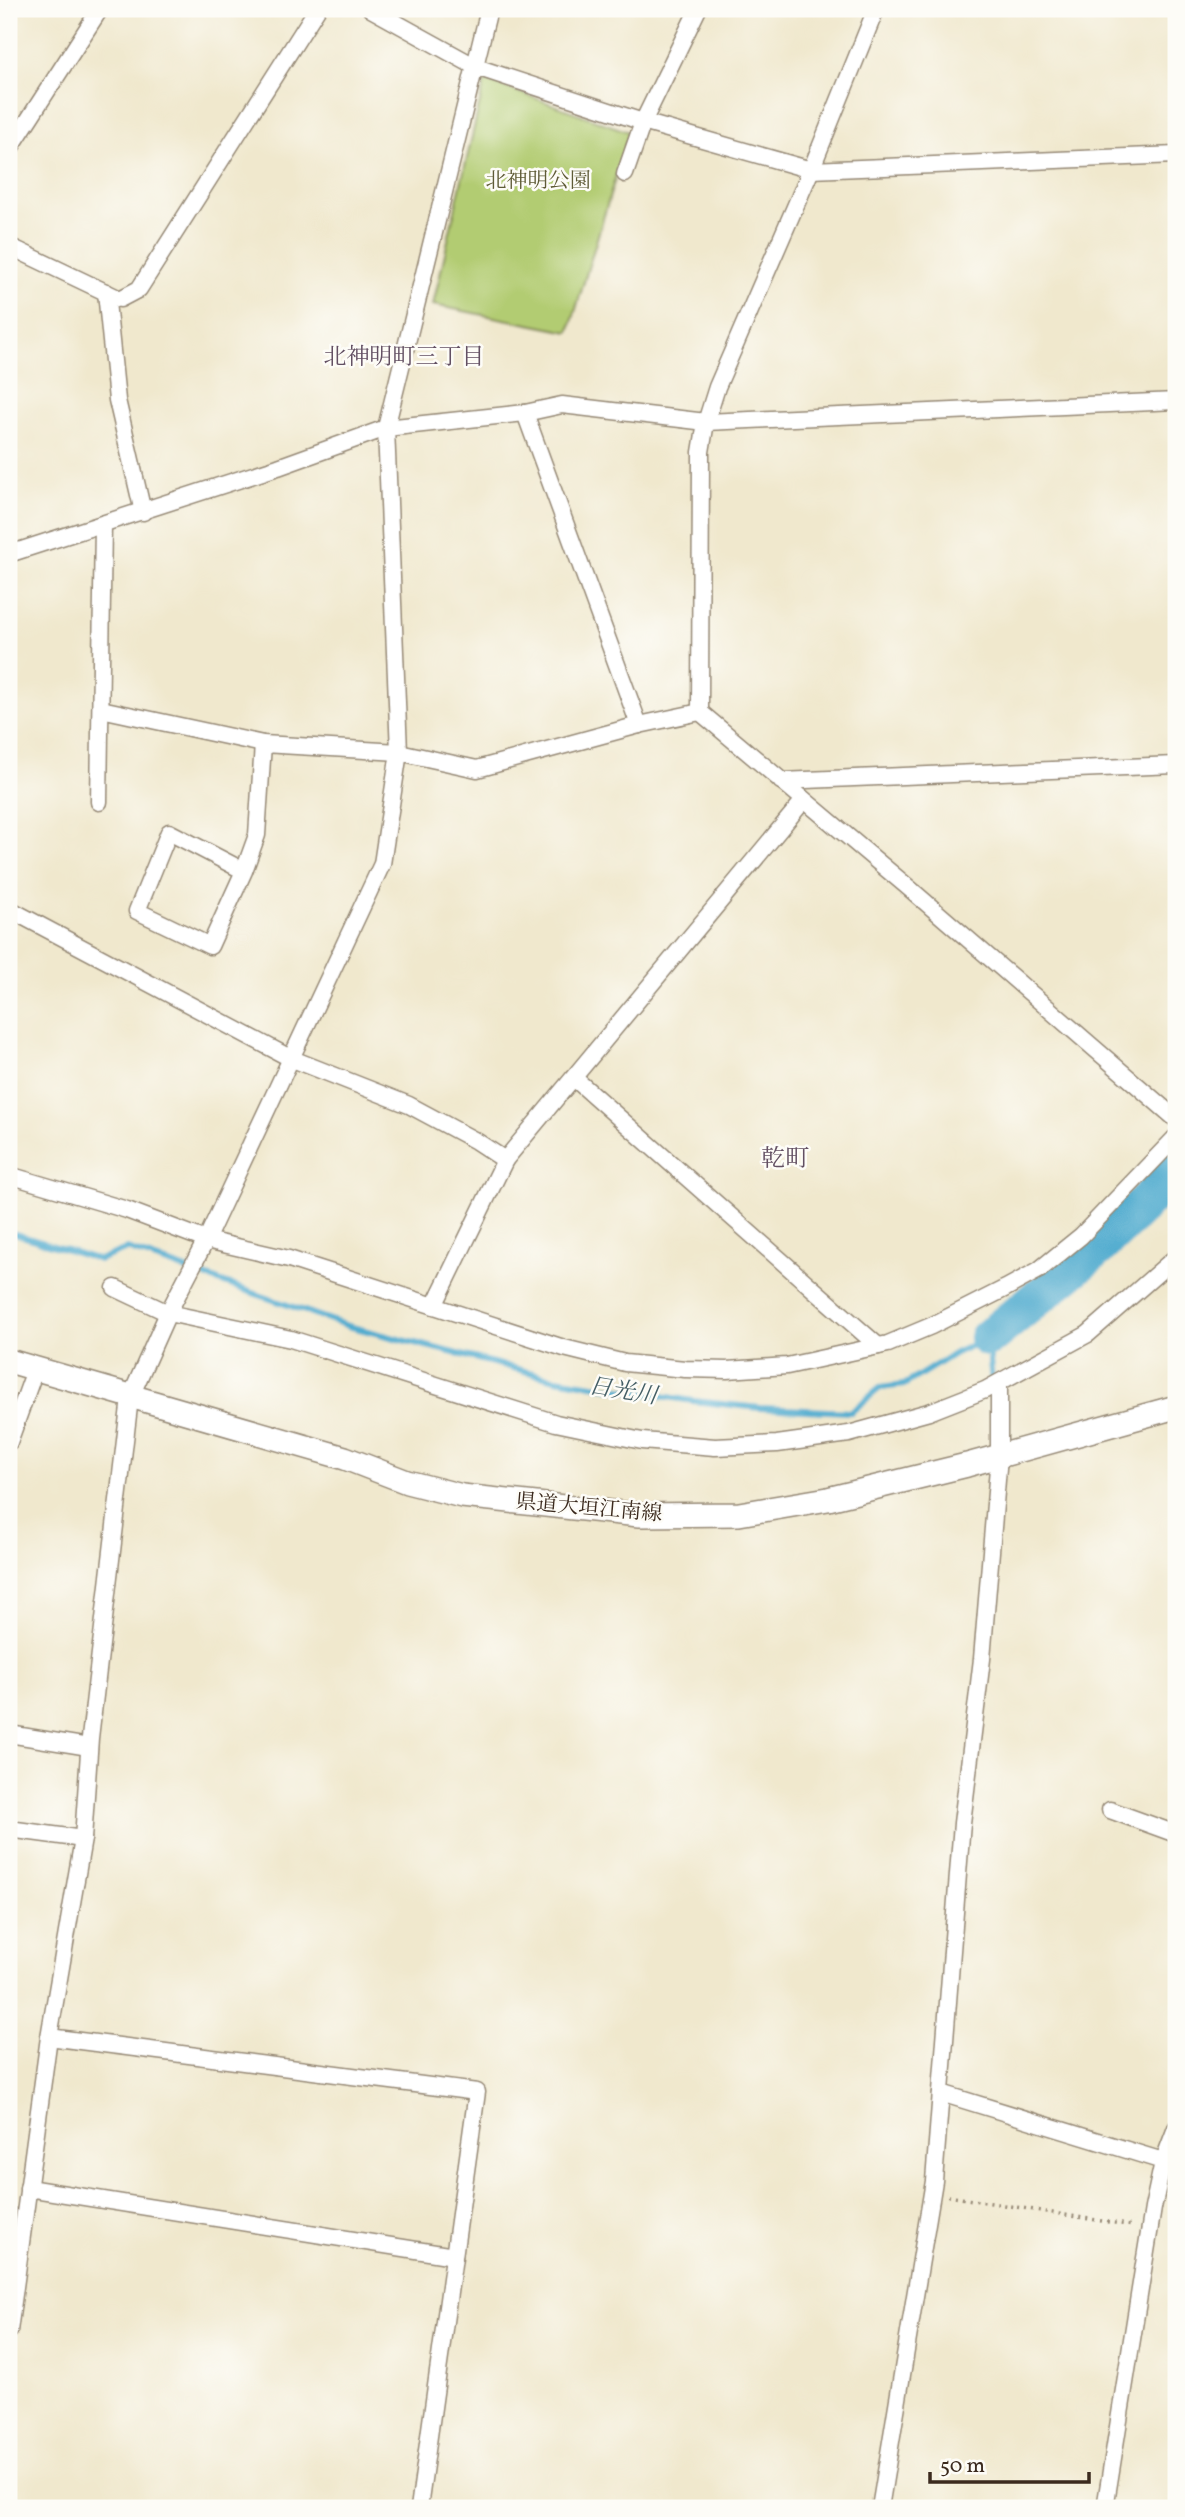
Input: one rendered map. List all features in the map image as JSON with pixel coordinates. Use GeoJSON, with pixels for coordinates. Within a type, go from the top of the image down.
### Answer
{"type":"FeatureCollection","features":[{"type":"Feature","properties":{"kind":"main road","name":"県道大垣江南線"},"geometry":{"type":"LineString","coordinates":[[9,1361],[345,1458],[407,1482],[462,1496],[639,1515],[738,1514],[816,1502],[999,1456],[1176,1407]]}},
{"type":"Feature","properties":{"kind":"street"},"geometry":{"type":"LineString","coordinates":[[9,150],[100,9]]}},
{"type":"Feature","properties":{"kind":"street"},"geometry":{"type":"LineString","coordinates":[[9,246],[120,299],[139,289],[317,9]]}},
{"type":"Feature","properties":{"kind":"street"},"geometry":{"type":"LineString","coordinates":[[371,9],[476,67],[643,122],[811,170],[1176,155]]}},
{"type":"Feature","properties":{"kind":"street"},"geometry":{"type":"LineString","coordinates":[[9,2331],[50,2037],[83,1839],[89,1747],[130,1398],[382,864],[399,752],[386,428],[489,9]]}},
{"type":"Feature","properties":{"kind":"street"},"geometry":{"type":"LineString","coordinates":[[625,174],[643,122],[698,9]]}},
{"type":"Feature","properties":{"kind":"street"},"geometry":{"type":"LineString","coordinates":[[876,9],[811,170],[717,387],[706,422],[701,452],[700,712],[1176,1119]]}},
{"type":"Feature","properties":{"kind":"street"},"geometry":{"type":"LineString","coordinates":[[106,292],[117,401],[144,512]]}},
{"type":"Feature","properties":{"kind":"street"},"geometry":{"type":"LineString","coordinates":[[9,554],[144,512],[386,428],[525,413],[562,405],[706,422],[1176,401]]}},
{"type":"Feature","properties":{"kind":"street"},"geometry":{"type":"LineString","coordinates":[[525,413],[639,725]]}},
{"type":"Feature","properties":{"kind":"street"},"geometry":{"type":"LineString","coordinates":[[100,802],[103,524]]}},
{"type":"Feature","properties":{"kind":"street"},"geometry":{"type":"LineString","coordinates":[[101,709],[263,744],[399,752],[477,769],[639,725],[700,712]]}},
{"type":"Feature","properties":{"kind":"street"},"geometry":{"type":"LineString","coordinates":[[244,871],[169,832],[137,911],[211,946],[244,871],[257,835],[263,744]]}},
{"type":"Feature","properties":{"kind":"street"},"geometry":{"type":"LineString","coordinates":[[781,781],[1176,765]]}},
{"type":"Feature","properties":{"kind":"street"},"geometry":{"type":"LineString","coordinates":[[434,1306],[505,1160],[804,800]]}},
{"type":"Feature","properties":{"kind":"street"},"geometry":{"type":"LineString","coordinates":[[9,909],[290,1058],[409,1105],[476,1140],[505,1160]]}},
{"type":"Feature","properties":{"kind":"street"},"geometry":{"type":"LineString","coordinates":[[574,1077],[878,1346]]}},
{"type":"Feature","properties":{"kind":"street"},"geometry":{"type":"LineString","coordinates":[[9,1175],[127,1210],[205,1242],[289,1259],[576,1351],[625,1363],[727,1370],[788,1366],[878,1346],[931,1326],[1039,1270],[1081,1236],[1176,1137]]}},
{"type":"Feature","properties":{"kind":"street"},"geometry":{"type":"LineString","coordinates":[[115,1288],[170,1310],[292,1339],[556,1423],[642,1441],[715,1447],[777,1444],[849,1434],[929,1412],[999,1383],[1088,1334],[1176,1257]]}},
{"type":"Feature","properties":{"kind":"street"},"geometry":{"type":"LineString","coordinates":[[9,1442],[35,1370]]}},
{"type":"Feature","properties":{"kind":"street"},"geometry":{"type":"LineString","coordinates":[[880,2508],[932,2194],[962,1823],[982,1659],[999,1456],[999,1383]]}},
{"type":"Feature","properties":{"kind":"street"},"geometry":{"type":"LineString","coordinates":[[9,1734],[89,1747]]}},
{"type":"Feature","properties":{"kind":"street"},"geometry":{"type":"LineString","coordinates":[[1110,1810],[1176,1835]]}},
{"type":"Feature","properties":{"kind":"street"},"geometry":{"type":"LineString","coordinates":[[9,1829],[83,1839]]}},
{"type":"Feature","properties":{"kind":"street"},"geometry":{"type":"LineString","coordinates":[[50,2037],[477,2092],[419,2508]]}},
{"type":"Feature","properties":{"kind":"street"},"geometry":{"type":"LineString","coordinates":[[941,2092],[1170,2164]]}},
{"type":"Feature","properties":{"kind":"street"},"geometry":{"type":"LineString","coordinates":[[1105,2508],[1149,2228],[1170,2164],[1176,2128]]}},
{"type":"Feature","properties":{"kind":"street"},"geometry":{"type":"LineString","coordinates":[[9,2197],[27,2194],[454,2256]]}},
{"type":"Feature","properties":{"kind":"path"},"geometry":{"type":"LineString","coordinates":[[932,2194],[1149,2228]]}},
{"type":"Feature","properties":{"kind":"green space","name":"北神明公園"},"geometry":{"type":"Polygon","coordinates":[[[485,80],[629,132],[569,332],[433,305],[485,80]]]}},
{"type":"Feature","properties":{"kind":"waterway","name":"日光川"},"geometry":{"type":"LineString","coordinates":[[988,1338],[1097,1249],[1176,1169]]}},
{"type":"Feature","properties":{"kind":"waterway","name":"日光川"},"geometry":{"type":"LineString","coordinates":[[9,1232],[99,1260],[127,1249],[348,1326],[556,1379],[693,1401],[760,1408],[851,1412],[880,1388],[904,1385],[955,1353],[988,1338],[992,1382]]}},
{"type":"Feature","properties":{"kind":"district","name":"北神明町三丁目"},"geometry":{"type":"Point","coordinates":[404,356]}},
{"type":"Feature","properties":{"kind":"district","name":"乾町"},"geometry":{"type":"Point","coordinates":[785,1158]}}]}
